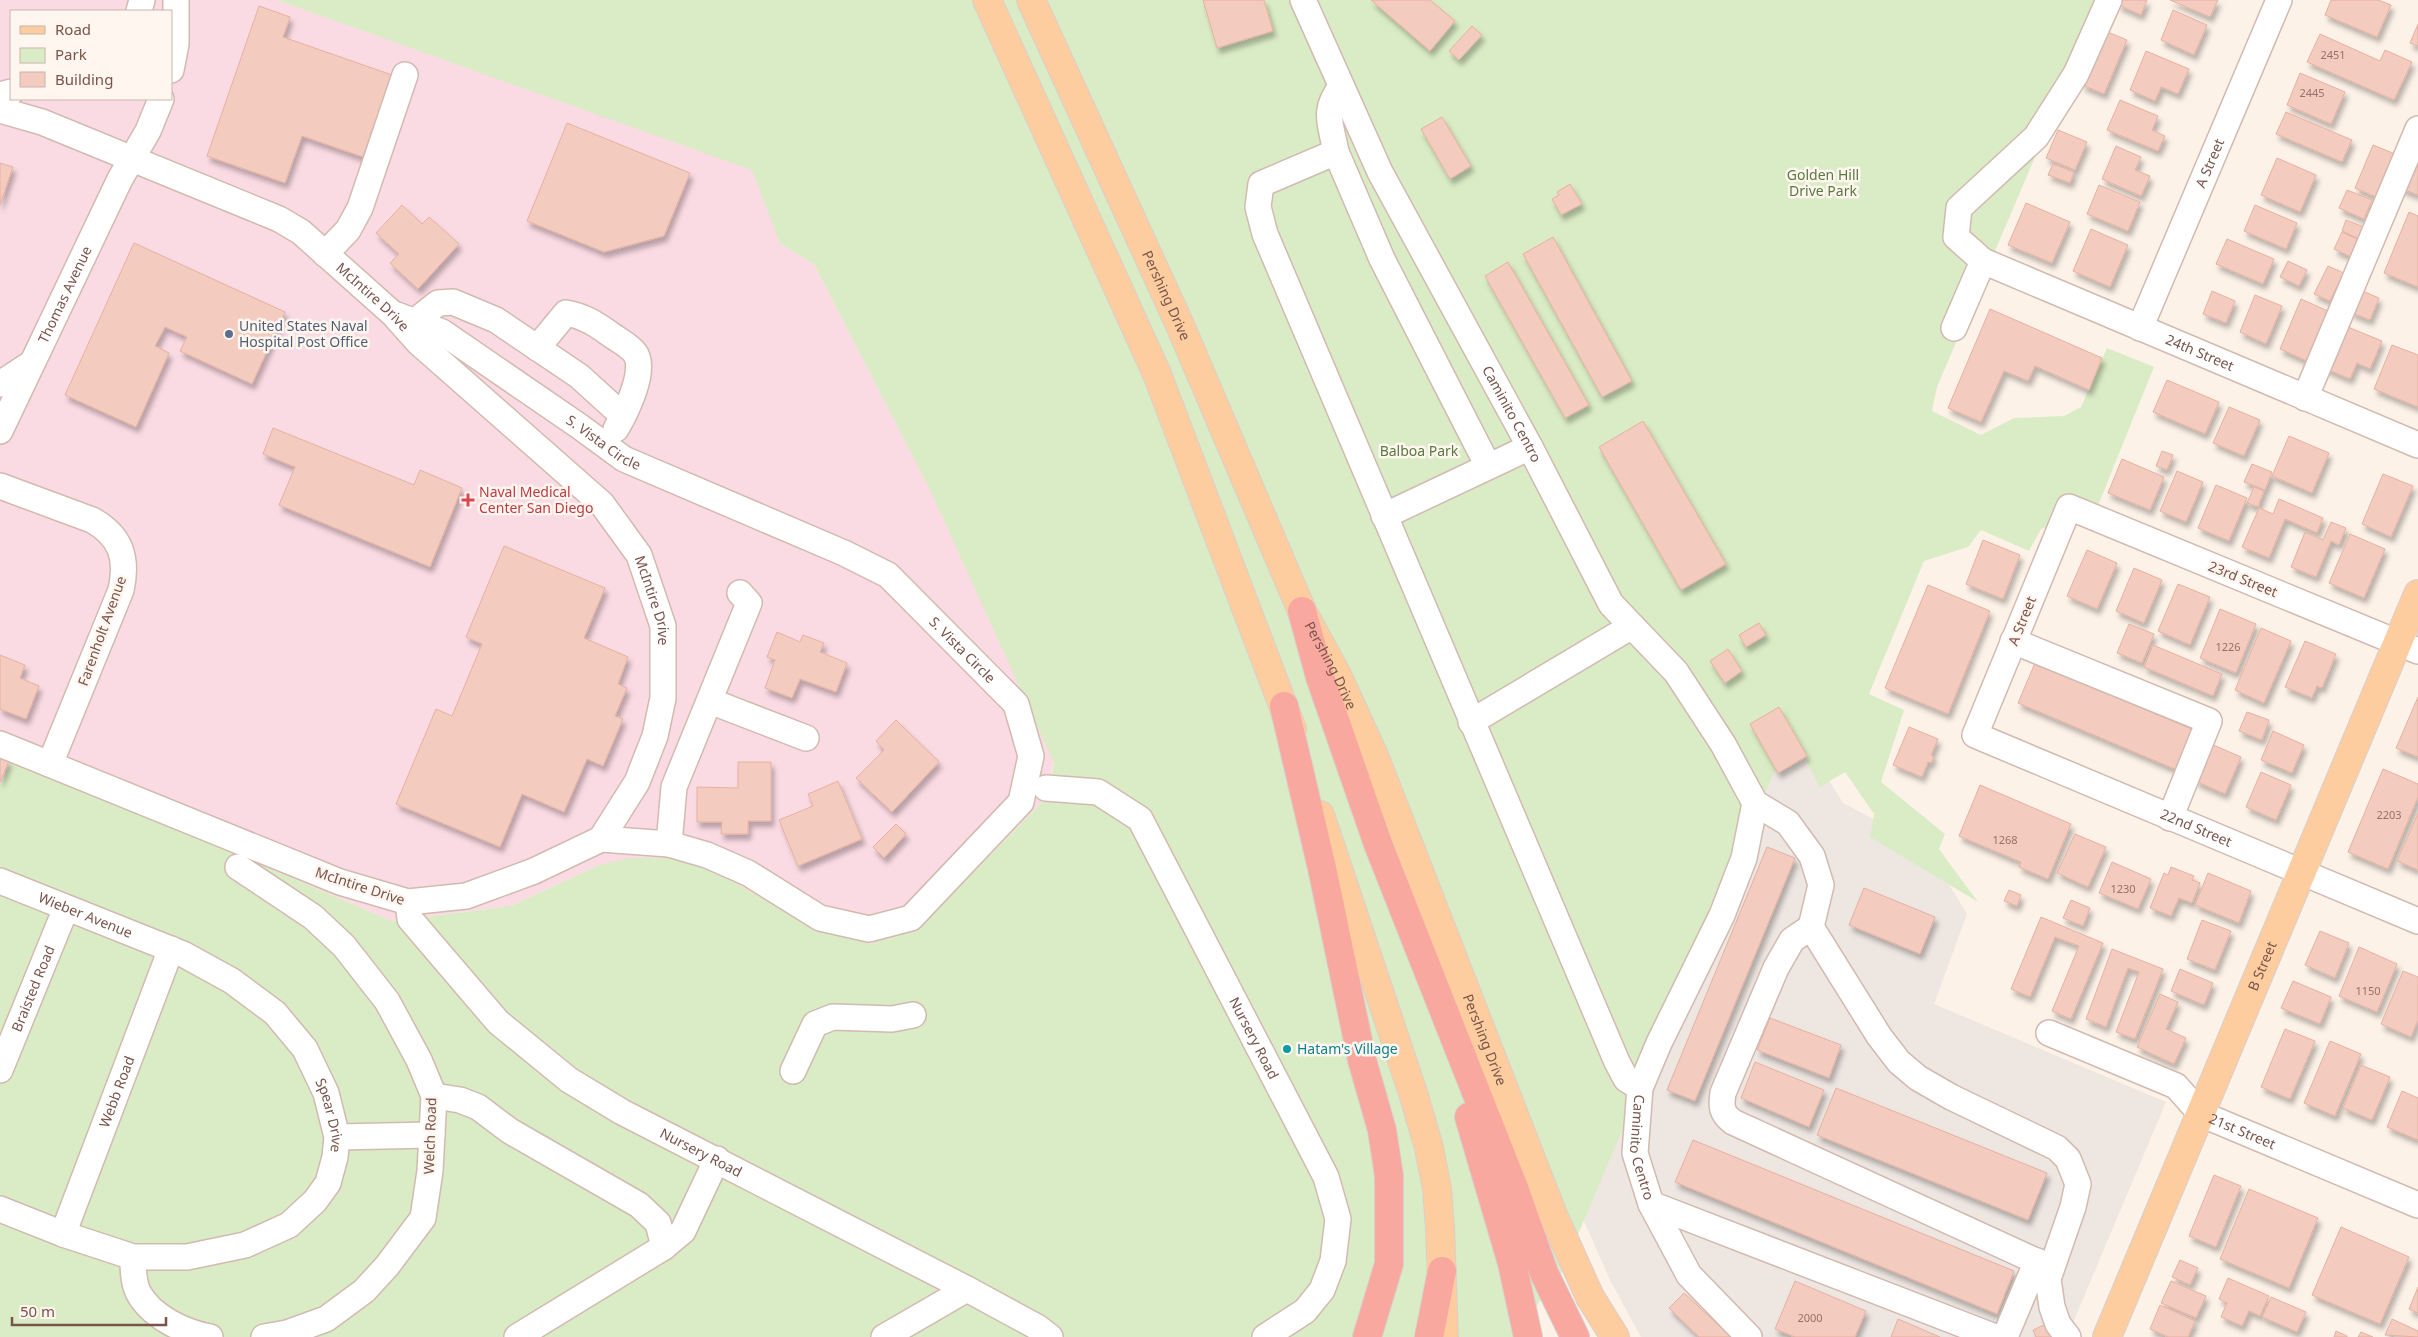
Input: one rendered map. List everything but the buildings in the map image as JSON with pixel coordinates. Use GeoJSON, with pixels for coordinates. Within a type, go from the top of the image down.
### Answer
{"type":"FeatureCollection","features":[{"type":"Feature","properties":{"kind":"highway"},"geometry":{"type":"LineString","coordinates":[[1302,611],[1327,695],[1378,844],[1514,1188],[1544,1273],[1575,1337]]}},
{"type":"Feature","properties":{"kind":"highway"},"geometry":{"type":"LineString","coordinates":[[1284,706],[1322,868],[1362,1060],[1382,1130],[1389,1176],[1389,1264],[1367,1337]]}},
{"type":"Feature","properties":{"kind":"highway"},"geometry":{"type":"LineString","coordinates":[[1404,909],[1512,1263],[1528,1337]]}},
{"type":"Feature","properties":{"kind":"highway"},"geometry":{"type":"LineString","coordinates":[[1429,1337],[1442,1271]]}},
{"type":"Feature","properties":{"kind":"main road"},"geometry":{"type":"LineString","coordinates":[[987,0],[1157,374],[1284,706],[1414,1096],[1429,1148],[1437,1189],[1444,1337]]}},
{"type":"Feature","properties":{"kind":"main road","name":"Pershing Drive"},"geometry":{"type":"LineString","coordinates":[[1031,0],[1179,322],[1302,611],[1337,675],[1376,758],[1553,1215],[1590,1297],[1615,1337]]}},
{"type":"Feature","properties":{"kind":"main road","name":"B Street"},"geometry":{"type":"LineString","coordinates":[[2107,1337],[2301,873],[2408,646],[2418,594]]}},
{"type":"Feature","properties":{"kind":"street"},"geometry":{"type":"LineString","coordinates":[[172,65],[176,44],[176,0]]}},
{"type":"Feature","properties":{"kind":"street","name":"Caminito Centro"},"geometry":{"type":"LineString","coordinates":[[1303,0],[1385,180],[1530,447],[1611,604],[1676,672],[1723,744],[1755,804],[1744,858],[1722,915],[1658,1043],[1640,1088],[1635,1153],[1651,1204],[1995,1337]]}},
{"type":"Feature","properties":{"kind":"street","name":"24th Street"},"geometry":{"type":"LineString","coordinates":[[2109,0],[2076,74],[2036,137],[1959,208],[1956,237],[1983,261],[2418,445]]}},
{"type":"Feature","properties":{"kind":"street","name":"A Street"},"geometry":{"type":"LineString","coordinates":[[2140,328],[2279,0]]}},
{"type":"Feature","properties":{"kind":"street"},"geometry":{"type":"LineString","coordinates":[[325,254],[348,230],[360,208],[405,75]]}},
{"type":"Feature","properties":{"kind":"street"},"geometry":{"type":"LineString","coordinates":[[1341,87],[1331,99],[1328,109],[1336,152],[1382,259],[1488,466]]}},
{"type":"Feature","properties":{"kind":"street","name":"Thomas Avenue"},"geometry":{"type":"LineString","coordinates":[[0,431],[120,179],[148,131],[161,100]]}},
{"type":"Feature","properties":{"kind":"street","name":"McIntire Drive"},"geometry":{"type":"LineString","coordinates":[[0,110],[42,122],[279,219],[300,232],[404,318],[418,342],[602,504],[639,555],[663,626],[663,698],[656,736],[637,782],[600,839],[534,871],[466,896],[408,902],[340,882],[50,764]]}},
{"type":"Feature","properties":{"kind":"street"},"geometry":{"type":"LineString","coordinates":[[2305,398],[2418,129]]}},
{"type":"Feature","properties":{"kind":"street"},"geometry":{"type":"LineString","coordinates":[[1336,152],[1261,184],[1258,207],[1265,234],[1617,1062],[1626,1079],[1640,1088]]}},
{"type":"Feature","properties":{"kind":"street"},"geometry":{"type":"LineString","coordinates":[[1954,328],[1983,261]]}},
{"type":"Feature","properties":{"kind":"street"},"geometry":{"type":"LineString","coordinates":[[404,318],[438,303],[453,302],[496,320],[579,376],[623,416]]}},
{"type":"Feature","properties":{"kind":"street"},"geometry":{"type":"LineString","coordinates":[[537,348],[566,313],[578,315],[592,321],[634,352],[640,364],[637,379],[623,416],[606,446]]}},
{"type":"Feature","properties":{"kind":"street","name":"S. Vista Circle"},"geometry":{"type":"LineString","coordinates":[[404,318],[442,332],[624,460],[844,553],[888,575],[1016,704],[1031,756],[1021,802],[911,918],[869,929],[820,918],[748,873],[707,855],[669,844],[600,839]]}},
{"type":"Feature","properties":{"kind":"street"},"geometry":{"type":"LineString","coordinates":[[0,384],[32,364]]}},
{"type":"Feature","properties":{"kind":"street"},"geometry":{"type":"LineString","coordinates":[[1384,516],[1530,447]]}},
{"type":"Feature","properties":{"kind":"street","name":"Farenholt Avenue"},"geometry":{"type":"LineString","coordinates":[[0,486],[92,520],[106,528],[115,537],[122,553],[125,572],[121,590],[50,764]]}},
{"type":"Feature","properties":{"kind":"street","name":"A Street"},"geometry":{"type":"LineString","coordinates":[[1975,734],[2069,507]]}},
{"type":"Feature","properties":{"kind":"street","name":"23rd Street"},"geometry":{"type":"LineString","coordinates":[[2069,507],[2408,646]]}},
{"type":"Feature","properties":{"kind":"street"},"geometry":{"type":"LineString","coordinates":[[669,844],[674,787],[749,603],[740,593]]}},
{"type":"Feature","properties":{"kind":"street"},"geometry":{"type":"LineString","coordinates":[[1471,722],[1632,626]]}},
{"type":"Feature","properties":{"kind":"street"},"geometry":{"type":"LineString","coordinates":[[2014,641],[2209,721],[2170,818]]}},
{"type":"Feature","properties":{"kind":"street"},"geometry":{"type":"LineString","coordinates":[[710,701],[806,738]]}},
{"type":"Feature","properties":{"kind":"street","name":"22nd Street"},"geometry":{"type":"LineString","coordinates":[[1975,734],[2170,818],[2418,921]]}},
{"type":"Feature","properties":{"kind":"street"},"geometry":{"type":"LineString","coordinates":[[0,744],[50,764]]}},
{"type":"Feature","properties":{"kind":"street","name":"Nursery Road"},"geometry":{"type":"LineString","coordinates":[[1046,788],[1098,792],[1140,819],[1326,1177],[1338,1219],[1333,1262],[1322,1290],[1305,1312],[1265,1337]]}},
{"type":"Feature","properties":{"kind":"street"},"geometry":{"type":"LineString","coordinates":[[1755,804],[1788,823],[1812,856],[1821,885],[1811,927],[1792,940],[1776,968],[1723,1093],[1721,1106],[1724,1116],[1733,1122],[2044,1264]]}},
{"type":"Feature","properties":{"kind":"street","name":"Welch Road"},"geometry":{"type":"LineString","coordinates":[[238,867],[313,917],[344,946],[387,1001],[419,1060],[434,1096],[430,1171],[423,1218],[387,1266],[364,1291],[326,1319],[287,1332],[264,1337]]}},
{"type":"Feature","properties":{"kind":"street","name":"Wieber Avenue"},"geometry":{"type":"LineString","coordinates":[[0,881],[171,949]]}},
{"type":"Feature","properties":{"kind":"street","name":"Nursery Road"},"geometry":{"type":"LineString","coordinates":[[408,902],[410,919],[498,1022],[570,1080],[622,1112],[717,1159],[967,1289],[1037,1327],[1050,1337]]}},
{"type":"Feature","properties":{"kind":"street","name":"Braisted Road"},"geometry":{"type":"LineString","coordinates":[[0,1070],[66,908]]}},
{"type":"Feature","properties":{"kind":"street"},"geometry":{"type":"LineString","coordinates":[[1811,927],[1879,1036],[1900,1062],[1918,1078],[1951,1097],[2057,1148],[2068,1159],[2078,1184],[2073,1207],[2005,1337]]}},
{"type":"Feature","properties":{"kind":"street","name":"Spear Drive"},"geometry":{"type":"LineString","coordinates":[[0,1209],[63,1234],[133,1257],[188,1258],[245,1246],[289,1225],[315,1201],[328,1183],[335,1157],[337,1137],[326,1093],[305,1048],[274,1013],[232,981],[171,949]]}},
{"type":"Feature","properties":{"kind":"street","name":"Webb Road"},"geometry":{"type":"LineString","coordinates":[[63,1234],[171,949]]}},
{"type":"Feature","properties":{"kind":"street"},"geometry":{"type":"LineString","coordinates":[[793,1071],[815,1024],[833,1017],[892,1019],[913,1015]]}},
{"type":"Feature","properties":{"kind":"street","name":"21st Street"},"geometry":{"type":"LineString","coordinates":[[2049,1033],[2176,1086],[2200,1114],[2418,1205]]}},
{"type":"Feature","properties":{"kind":"street"},"geometry":{"type":"LineString","coordinates":[[434,1096],[460,1100],[478,1107],[510,1130],[639,1205],[658,1224],[664,1247]]}},
{"type":"Feature","properties":{"kind":"street"},"geometry":{"type":"LineString","coordinates":[[337,1137],[432,1135]]}},
{"type":"Feature","properties":{"kind":"street"},"geometry":{"type":"LineString","coordinates":[[517,1337],[664,1247],[683,1230],[717,1159]]}},
{"type":"Feature","properties":{"kind":"street"},"geometry":{"type":"LineString","coordinates":[[1651,1204],[1689,1275],[1749,1337]]}},
{"type":"Feature","properties":{"kind":"street"},"geometry":{"type":"LineString","coordinates":[[133,1257],[133,1272],[138,1292],[157,1314],[195,1334],[210,1337]]}},
{"type":"Feature","properties":{"kind":"street"},"geometry":{"type":"LineString","coordinates":[[2044,1264],[2052,1307],[2058,1324],[2068,1337]]}},
{"type":"Feature","properties":{"kind":"street"},"geometry":{"type":"LineString","coordinates":[[884,1337],[967,1289]]}},
{"type":"Feature","properties":{"kind":"shaded area","name":"Naval Medical Center San Diego"},"geometry":{"type":"Polygon","coordinates":[[[0,0],[277,0],[756,169],[780,244],[814,264],[1057,736],[1049,795],[931,916],[871,944],[599,865],[511,906],[392,921],[12,758],[0,786],[0,0]]]}},
{"type":"Feature","properties":{"kind":"shaded area"},"geometry":{"type":"Polygon","coordinates":[[[1779,700],[1843,803],[1926,847],[1967,914],[1934,1004],[2166,1102],[2067,1337],[1641,1337],[1610,1280],[1564,1176],[1779,700]]]}},
{"type":"Feature","properties":{"kind":"green space","name":"Balboa Park"},"geometry":{"type":"Polygon","coordinates":[[[277,0],[2102,0],[1937,387],[1932,411],[1981,435],[2014,418],[2064,416],[2081,407],[2107,348],[2154,367],[2095,513],[2074,516],[2041,529],[2029,551],[1981,530],[1968,547],[1924,561],[1869,694],[1904,710],[1881,782],[1945,834],[1939,849],[1978,902],[1870,837],[1874,814],[1845,772],[1820,787],[1791,732],[1562,1272],[1513,1337],[0,1337],[0,786],[12,758],[392,921],[511,906],[599,865],[632,858],[669,858],[708,867],[815,929],[871,944],[931,916],[1049,795],[1054,763],[931,492],[814,264],[780,244],[752,170],[277,0]]]}},
{"type":"Feature","properties":{"kind":"place","name":"United States Naval Hospital Post Office"},"geometry":{"type":"Point","coordinates":[229,334]}},
{"type":"Feature","properties":{"kind":"place","name":"Naval Medical Center San Diego"},"geometry":{"type":"Point","coordinates":[468,500]}},
{"type":"Feature","properties":{"kind":"place","name":"Hatam's Village"},"geometry":{"type":"Point","coordinates":[1287,1049]}},
{"type":"Feature","properties":{"kind":"park label","name":"Golden Hill Drive Park"},"geometry":{"type":"Point","coordinates":[1823,184]}}]}
